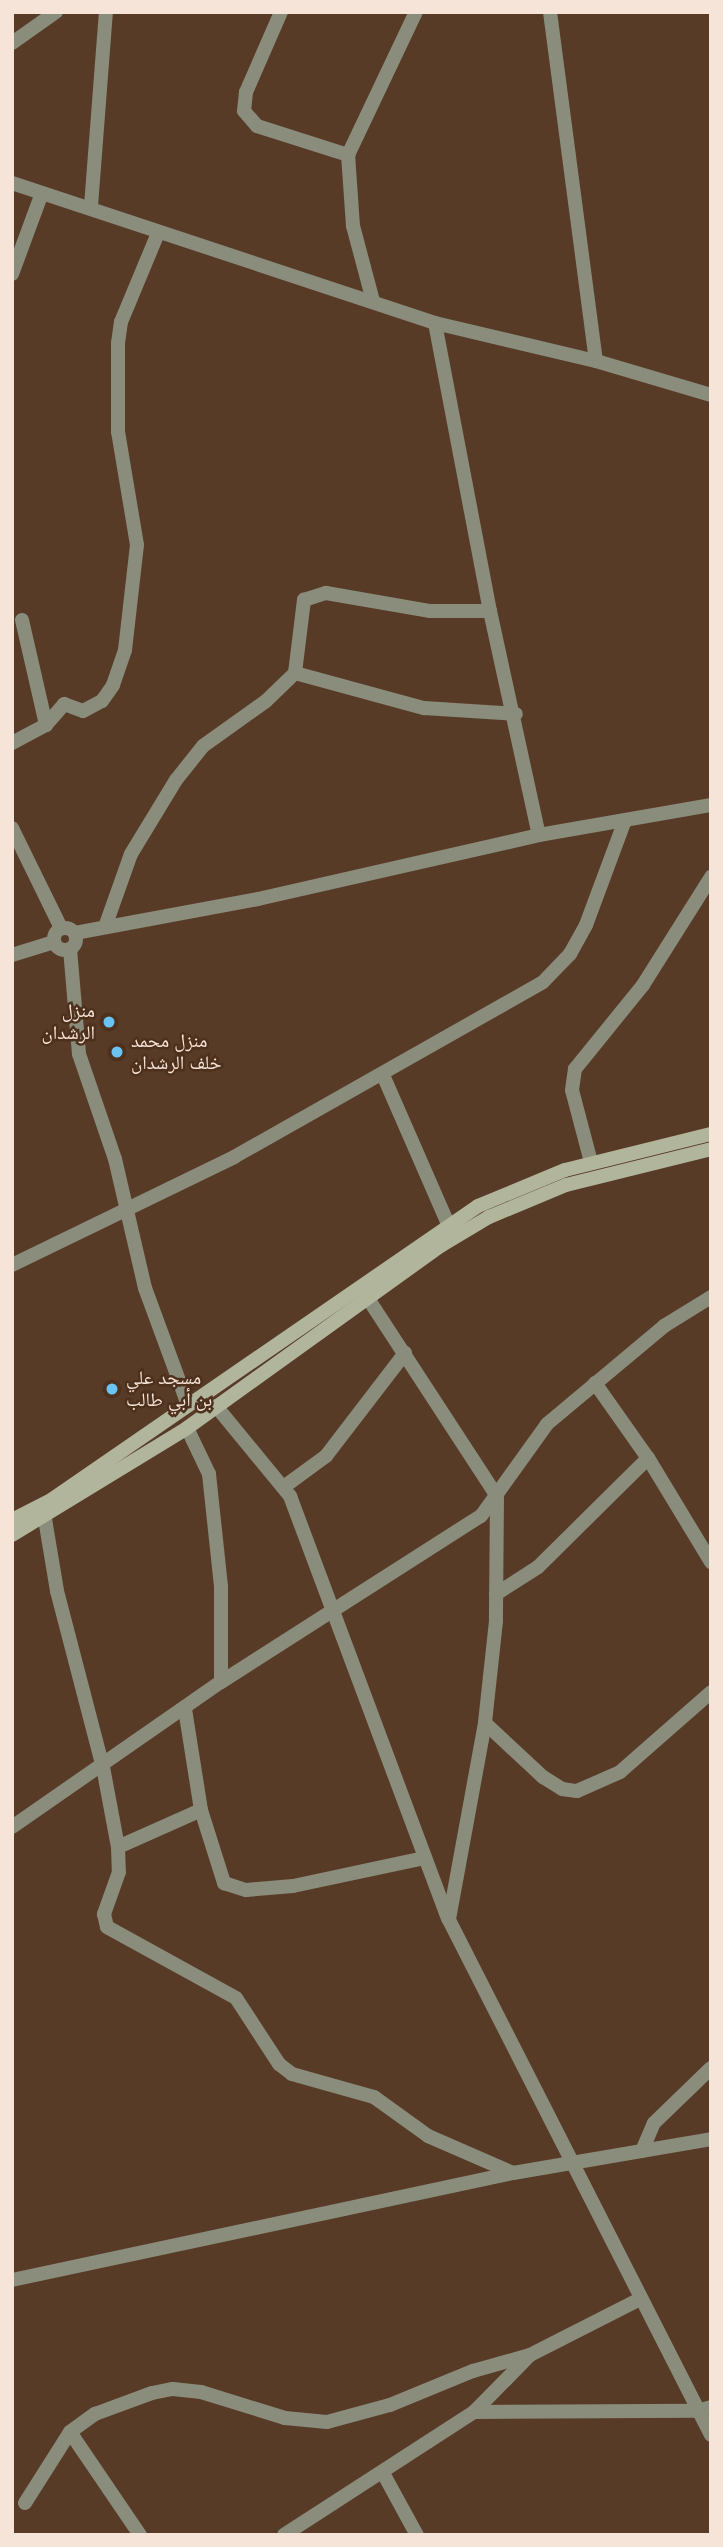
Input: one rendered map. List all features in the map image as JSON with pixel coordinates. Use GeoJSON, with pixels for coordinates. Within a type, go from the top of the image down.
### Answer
{"type":"FeatureCollection","features":[{"type":"Feature","properties":{"kind":"main road"},"geometry":{"type":"LineString","coordinates":[[12,1520],[57,1496],[448,1224],[504,1193],[591,1162],[711,1134]]}},
{"type":"Feature","properties":{"kind":"main road"},"geometry":{"type":"LineString","coordinates":[[12,1535],[45,1518],[187,1428],[369,1300],[442,1245],[511,1206],[591,1178],[711,1149]]}},
{"type":"Feature","properties":{"kind":"street"},"geometry":{"type":"LineString","coordinates":[[12,43],[57,12]]}},
{"type":"Feature","properties":{"kind":"street"},"geometry":{"type":"LineString","coordinates":[[91,205],[106,12]]}},
{"type":"Feature","properties":{"kind":"street"},"geometry":{"type":"LineString","coordinates":[[281,12],[246,93],[244,111],[257,126],[348,155]]}},
{"type":"Feature","properties":{"kind":"street"},"geometry":{"type":"LineString","coordinates":[[373,301],[353,226],[348,155],[416,12]]}},
{"type":"Feature","properties":{"kind":"street"},"geometry":{"type":"LineString","coordinates":[[550,12],[596,361]]}},
{"type":"Feature","properties":{"kind":"street"},"geometry":{"type":"LineString","coordinates":[[12,183],[91,205],[158,233],[435,323],[596,361],[711,394]]}},
{"type":"Feature","properties":{"kind":"street"},"geometry":{"type":"LineString","coordinates":[[12,274],[42,193]]}},
{"type":"Feature","properties":{"kind":"street"},"geometry":{"type":"LineString","coordinates":[[12,743],[46,725],[64,704],[83,711],[102,701],[113,685],[125,650],[137,545],[118,432],[118,343],[121,322],[158,233]]}},
{"type":"Feature","properties":{"kind":"street"},"geometry":{"type":"LineString","coordinates":[[435,323],[490,611],[516,714],[539,835]]}},
{"type":"Feature","properties":{"kind":"street"},"geometry":{"type":"LineString","coordinates":[[105,927],[131,854],[176,780],[203,746],[266,701],[295,673],[304,600],[316,593],[430,611],[490,611]]}},
{"type":"Feature","properties":{"kind":"street"},"geometry":{"type":"LineString","coordinates":[[22,620],[46,725]]}},
{"type":"Feature","properties":{"kind":"street"},"geometry":{"type":"LineString","coordinates":[[295,673],[424,708],[516,714]]}},
{"type":"Feature","properties":{"kind":"street"},"geometry":{"type":"LineString","coordinates":[[12,955],[54,942],[68,931],[105,927],[257,899],[539,835],[624,823],[711,805]]}},
{"type":"Feature","properties":{"kind":"street"},"geometry":{"type":"LineString","coordinates":[[12,1265],[234,1157],[383,1075],[555,972],[586,925],[624,823]]}},
{"type":"Feature","properties":{"kind":"street"},"geometry":{"type":"LineString","coordinates":[[12,828],[68,931],[79,1054],[113,1152],[145,1288],[188,1405]]}},
{"type":"Feature","properties":{"kind":"street"},"geometry":{"type":"LineString","coordinates":[[591,1162],[572,1090],[575,1069],[643,985],[711,877]]}},
{"type":"Feature","properties":{"kind":"street"},"geometry":{"type":"LineString","coordinates":[[54,942],[59,948],[71,949]]}},
{"type":"Feature","properties":{"kind":"street"},"geometry":{"type":"LineString","coordinates":[[383,1075],[448,1224]]}},
{"type":"Feature","properties":{"kind":"street"},"geometry":{"type":"LineString","coordinates":[[12,1827],[19,1819],[103,1767],[222,1682],[472,1522],[497,1496],[531,1443],[595,1383],[664,1326],[711,1297]]}},
{"type":"Feature","properties":{"kind":"street"},"geometry":{"type":"LineString","coordinates":[[369,1300],[497,1496],[496,1594],[485,1723],[449,1920]]}},
{"type":"Feature","properties":{"kind":"street"},"geometry":{"type":"LineString","coordinates":[[285,1486],[326,1456],[405,1353]]}},
{"type":"Feature","properties":{"kind":"street"},"geometry":{"type":"LineString","coordinates":[[595,1383],[648,1458],[711,1562]]}},
{"type":"Feature","properties":{"kind":"street"},"geometry":{"type":"LineString","coordinates":[[216,1406],[285,1486],[449,1920],[640,2299],[704,2409],[711,2435]]}},
{"type":"Feature","properties":{"kind":"street"},"geometry":{"type":"LineString","coordinates":[[187,1428],[209,1474],[221,1587],[222,1682]]}},
{"type":"Feature","properties":{"kind":"street"},"geometry":{"type":"LineString","coordinates":[[496,1594],[538,1567],[648,1458]]}},
{"type":"Feature","properties":{"kind":"street"},"geometry":{"type":"LineString","coordinates":[[45,1518],[58,1591],[103,1767],[118,1847],[119,1872],[104,1918],[110,1931],[236,1998],[279,2064],[292,2074],[367,2094],[428,2136],[513,2173]]}},
{"type":"Feature","properties":{"kind":"street"},"geometry":{"type":"LineString","coordinates":[[485,1723],[543,1777],[562,1789],[577,1791],[621,1772],[711,1692]]}},
{"type":"Feature","properties":{"kind":"street"},"geometry":{"type":"LineString","coordinates":[[185,1709],[201,1810],[218,1873],[235,1889],[293,1886],[425,1858]]}},
{"type":"Feature","properties":{"kind":"street"},"geometry":{"type":"LineString","coordinates":[[118,1847],[201,1810]]}},
{"type":"Feature","properties":{"kind":"street"},"geometry":{"type":"LineString","coordinates":[[642,2151],[654,2123],[711,2068]]}},
{"type":"Feature","properties":{"kind":"street"},"geometry":{"type":"LineString","coordinates":[[12,2280],[572,2161],[711,2139]]}},
{"type":"Feature","properties":{"kind":"street"},"geometry":{"type":"LineString","coordinates":[[25,2503],[70,2432],[117,2405],[173,2389],[217,2395],[285,2418],[327,2422],[390,2405],[473,2371],[530,2355],[640,2299]]}},
{"type":"Feature","properties":{"kind":"street"},"geometry":{"type":"LineString","coordinates":[[285,2535],[474,2412],[530,2355]]}},
{"type":"Feature","properties":{"kind":"street"},"geometry":{"type":"LineString","coordinates":[[474,2412],[704,2409]]}},
{"type":"Feature","properties":{"kind":"street"},"geometry":{"type":"LineString","coordinates":[[70,2432],[140,2535]]}},
{"type":"Feature","properties":{"kind":"street"},"geometry":{"type":"LineString","coordinates":[[383,2473],[417,2535]]}},
{"type":"Feature","properties":{"kind":"place","name":"منزل الرشدان"},"geometry":{"type":"Point","coordinates":[109,1022]}},
{"type":"Feature","properties":{"kind":"place","name":"منزل محمد خلف الرشدان"},"geometry":{"type":"Point","coordinates":[117,1052]}},
{"type":"Feature","properties":{"kind":"place","name":"مسجد علي بن أبي طالب"},"geometry":{"type":"Point","coordinates":[112,1389]}}]}
